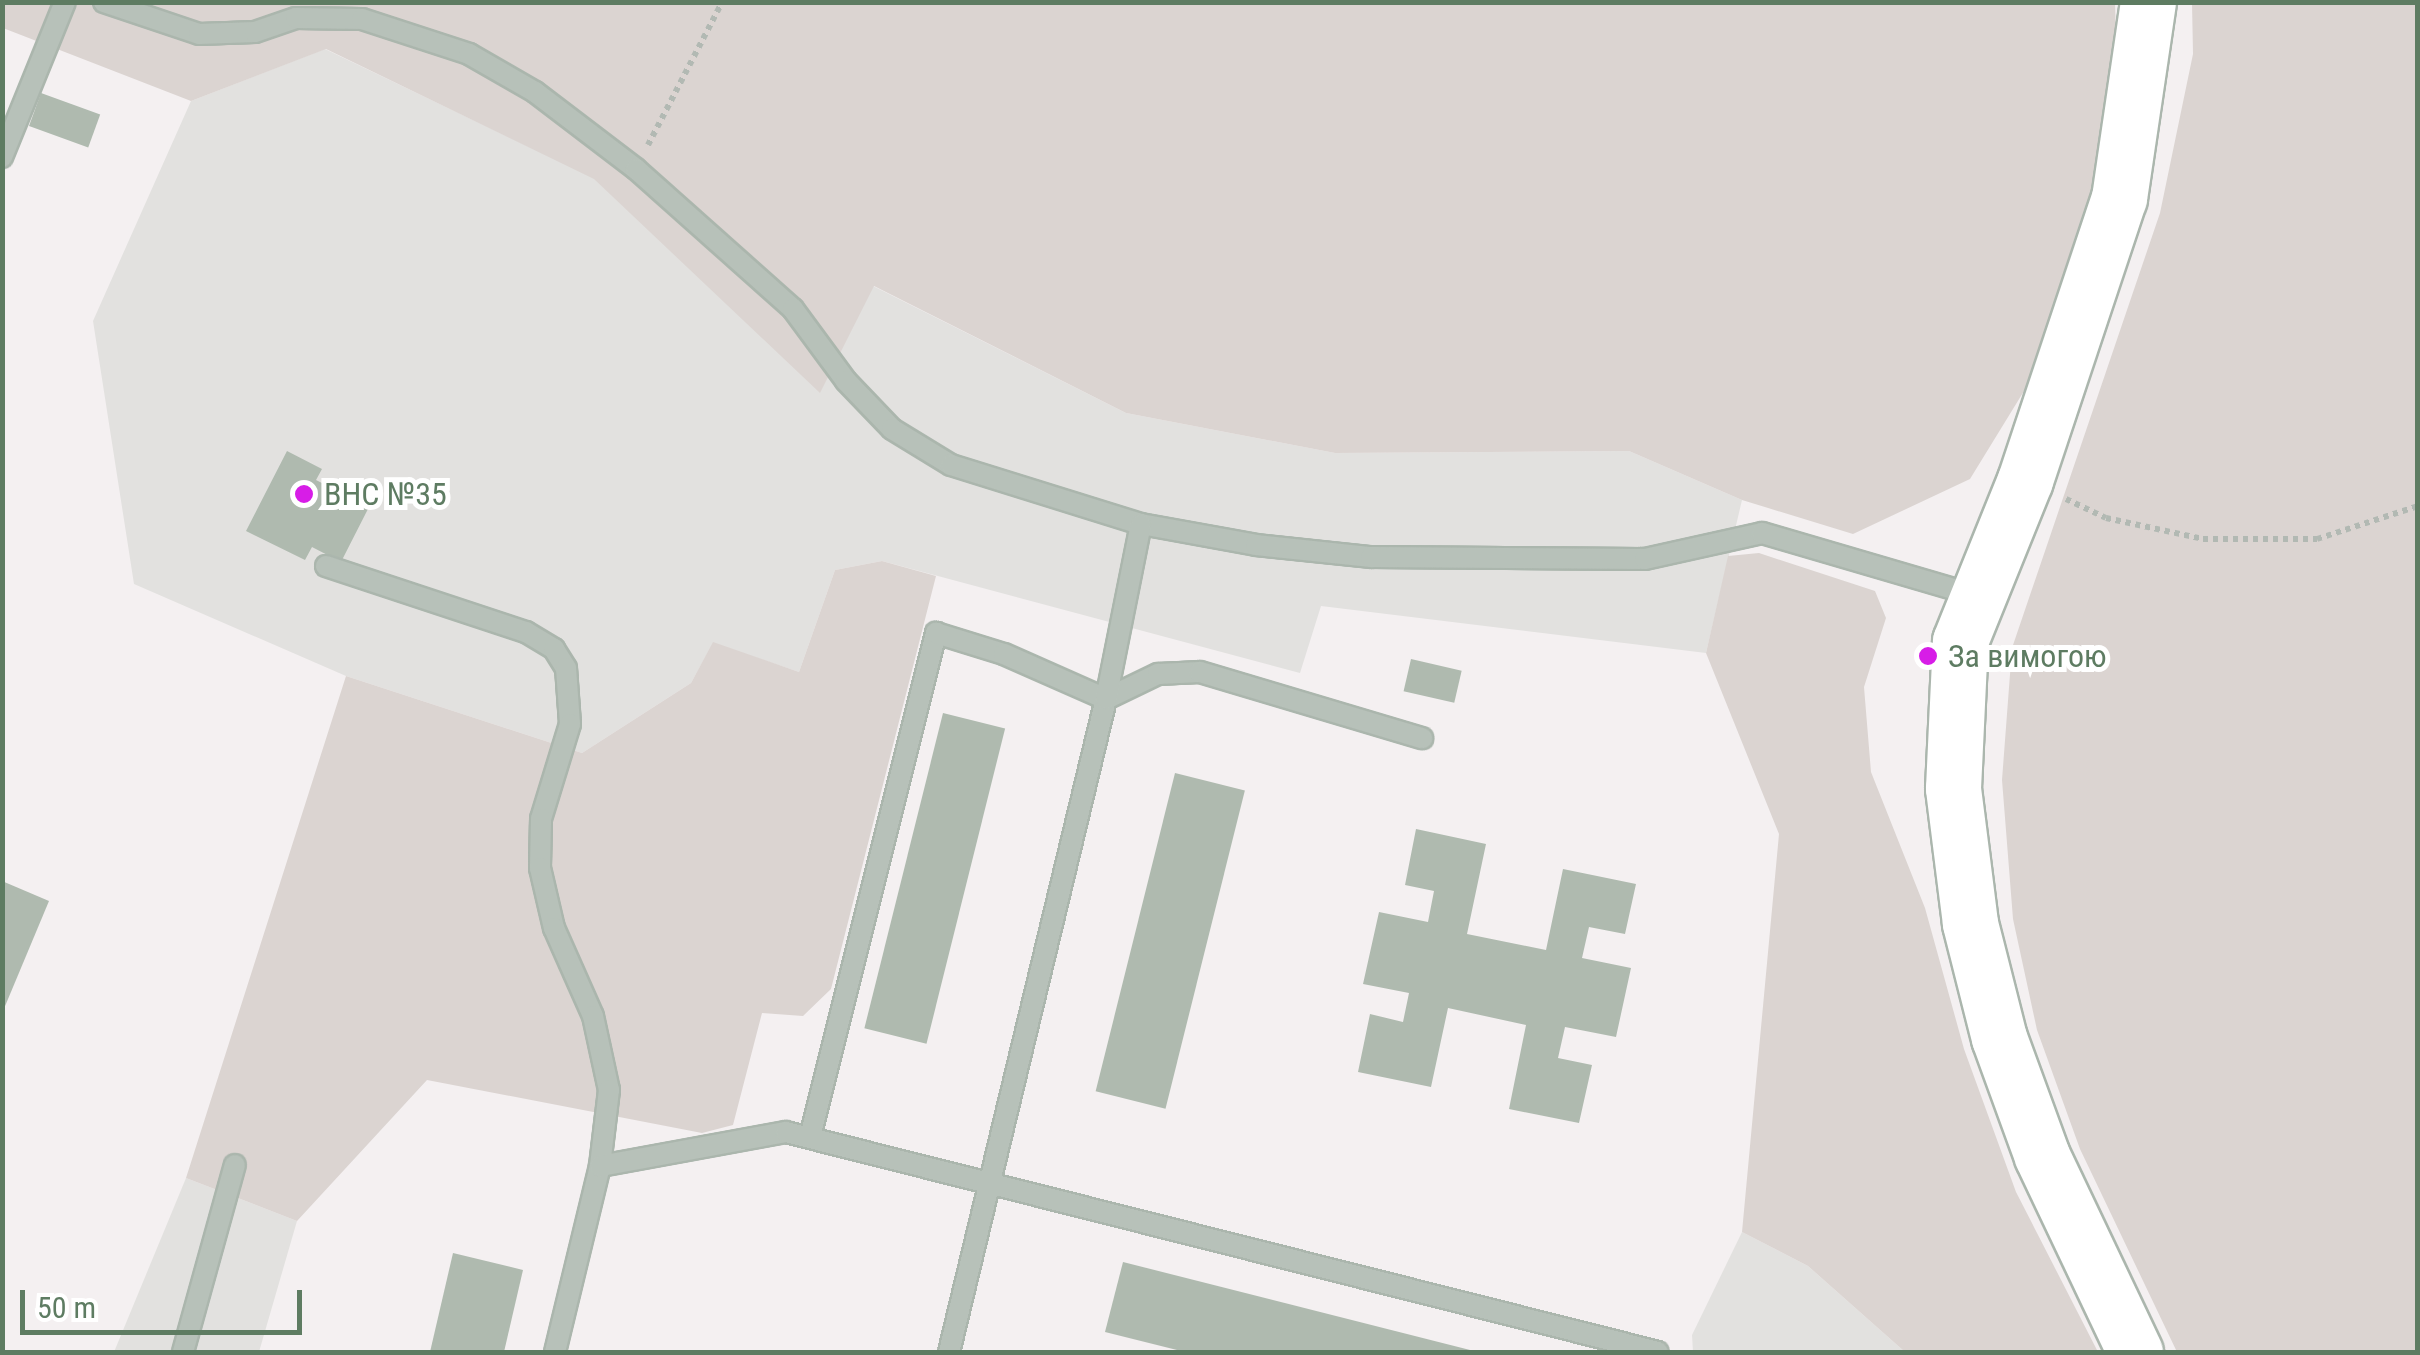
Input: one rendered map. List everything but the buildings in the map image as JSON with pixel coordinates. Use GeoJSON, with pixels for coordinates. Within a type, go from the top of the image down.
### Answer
{"type":"FeatureCollection","features":[{"type":"Feature","properties":{"kind":"main road"},"geometry":{"type":"LineString","coordinates":[[2134,1352],[2042,1156],[1999,1038],[1970,923],[1953,788],[1954,696],[1960,641],[1975,595],[2025,480],[2119,198],[2148,2]]}},
{"type":"Feature","properties":{"kind":"lane"},"geometry":{"type":"LineString","coordinates":[[2,157],[66,2]]}},
{"type":"Feature","properties":{"kind":"lane"},"geometry":{"type":"LineString","coordinates":[[104,2],[198,34],[255,32],[296,18],[362,19],[469,54],[535,92],[636,169],[793,309],[846,382],[892,430],[951,466],[1141,524],[1370,557],[1645,559],[1762,532],[1975,595]]}},
{"type":"Feature","properties":{"kind":"lane"},"geometry":{"type":"LineString","coordinates":[[949,1352],[1106,699],[1141,524]]}},
{"type":"Feature","properties":{"kind":"lane"},"geometry":{"type":"LineString","coordinates":[[326,566],[526,632],[554,650],[566,668],[570,724],[541,819],[540,868],[554,928],[593,1016],[609,1090],[600,1166],[555,1352]]}},
{"type":"Feature","properties":{"kind":"lane"},"geometry":{"type":"LineString","coordinates":[[810,1137],[936,632],[1004,654],[1106,699],[1158,674],[1200,672],[1422,738]]}},
{"type":"Feature","properties":{"kind":"lane"},"geometry":{"type":"LineString","coordinates":[[600,1166],[786,1132],[990,1188],[1658,1352]]}},
{"type":"Feature","properties":{"kind":"lane"},"geometry":{"type":"LineString","coordinates":[[183,1352],[235,1165]]}},
{"type":"Feature","properties":{"kind":"path"},"geometry":{"type":"LineString","coordinates":[[636,169],[722,2]]}},
{"type":"Feature","properties":{"kind":"path"},"geometry":{"type":"LineString","coordinates":[[2025,480],[2106,518],[2202,539],[2316,540],[2418,506]]}},
{"type":"Feature","properties":{"kind":"shaded area"},"geometry":{"type":"Polygon","coordinates":[[[2115,2],[2116,38],[2087,233],[2043,360],[1970,479],[1853,534],[1742,500],[1629,451],[1335,453],[1126,413],[874,286],[820,393],[594,179],[326,49],[191,101],[3,28],[2,3],[2115,2]]]}},
{"type":"Feature","properties":{"kind":"shaded area"},"geometry":{"type":"Polygon","coordinates":[[[2192,3],[2417,3],[2417,1352],[2177,1352],[2080,1149],[2037,1030],[2013,919],[2002,780],[2012,648],[2160,213],[2193,54],[2192,3]]]}},
{"type":"Feature","properties":{"kind":"shaded area"},"geometry":{"type":"Polygon","coordinates":[[[325,49],[594,178],[820,392],[873,286],[1126,413],[1335,453],[1629,451],[1742,500],[1706,653],[1321,606],[1300,673],[882,561],[835,570],[799,672],[713,643],[691,683],[582,753],[346,676],[134,584],[93,321],[191,101],[325,49]]]}},
{"type":"Feature","properties":{"kind":"shaded area"},"geometry":{"type":"Polygon","coordinates":[[[1759,553],[1875,591],[1886,618],[1864,687],[1871,772],[1925,908],[1964,1049],[2016,1192],[2098,1352],[1905,1352],[1808,1266],[1742,1232],[1779,834],[1706,653],[1728,556],[1759,553]]]}},
{"type":"Feature","properties":{"kind":"shaded area"},"geometry":{"type":"Polygon","coordinates":[[[882,561],[936,576],[831,989],[803,1016],[762,1013],[733,1125],[702,1133],[427,1080],[297,1221],[186,1178],[346,676],[582,753],[691,683],[713,642],[799,672],[835,570],[882,561]]]}},
{"type":"Feature","properties":{"kind":"shaded area"},"geometry":{"type":"Polygon","coordinates":[[[186,1178],[297,1221],[259,1352],[114,1352],[186,1178]]]}},
{"type":"Feature","properties":{"kind":"shaded area"},"geometry":{"type":"Polygon","coordinates":[[[1742,1232],[1808,1266],[1905,1352],[1693,1352],[1692,1335],[1742,1232]]]}},
{"type":"Feature","properties":{"kind":"place","name":"ВНС №35"},"geometry":{"type":"Point","coordinates":[304,494]}},
{"type":"Feature","properties":{"kind":"place","name":"За вимогою"},"geometry":{"type":"Point","coordinates":[1928,656]}}]}
